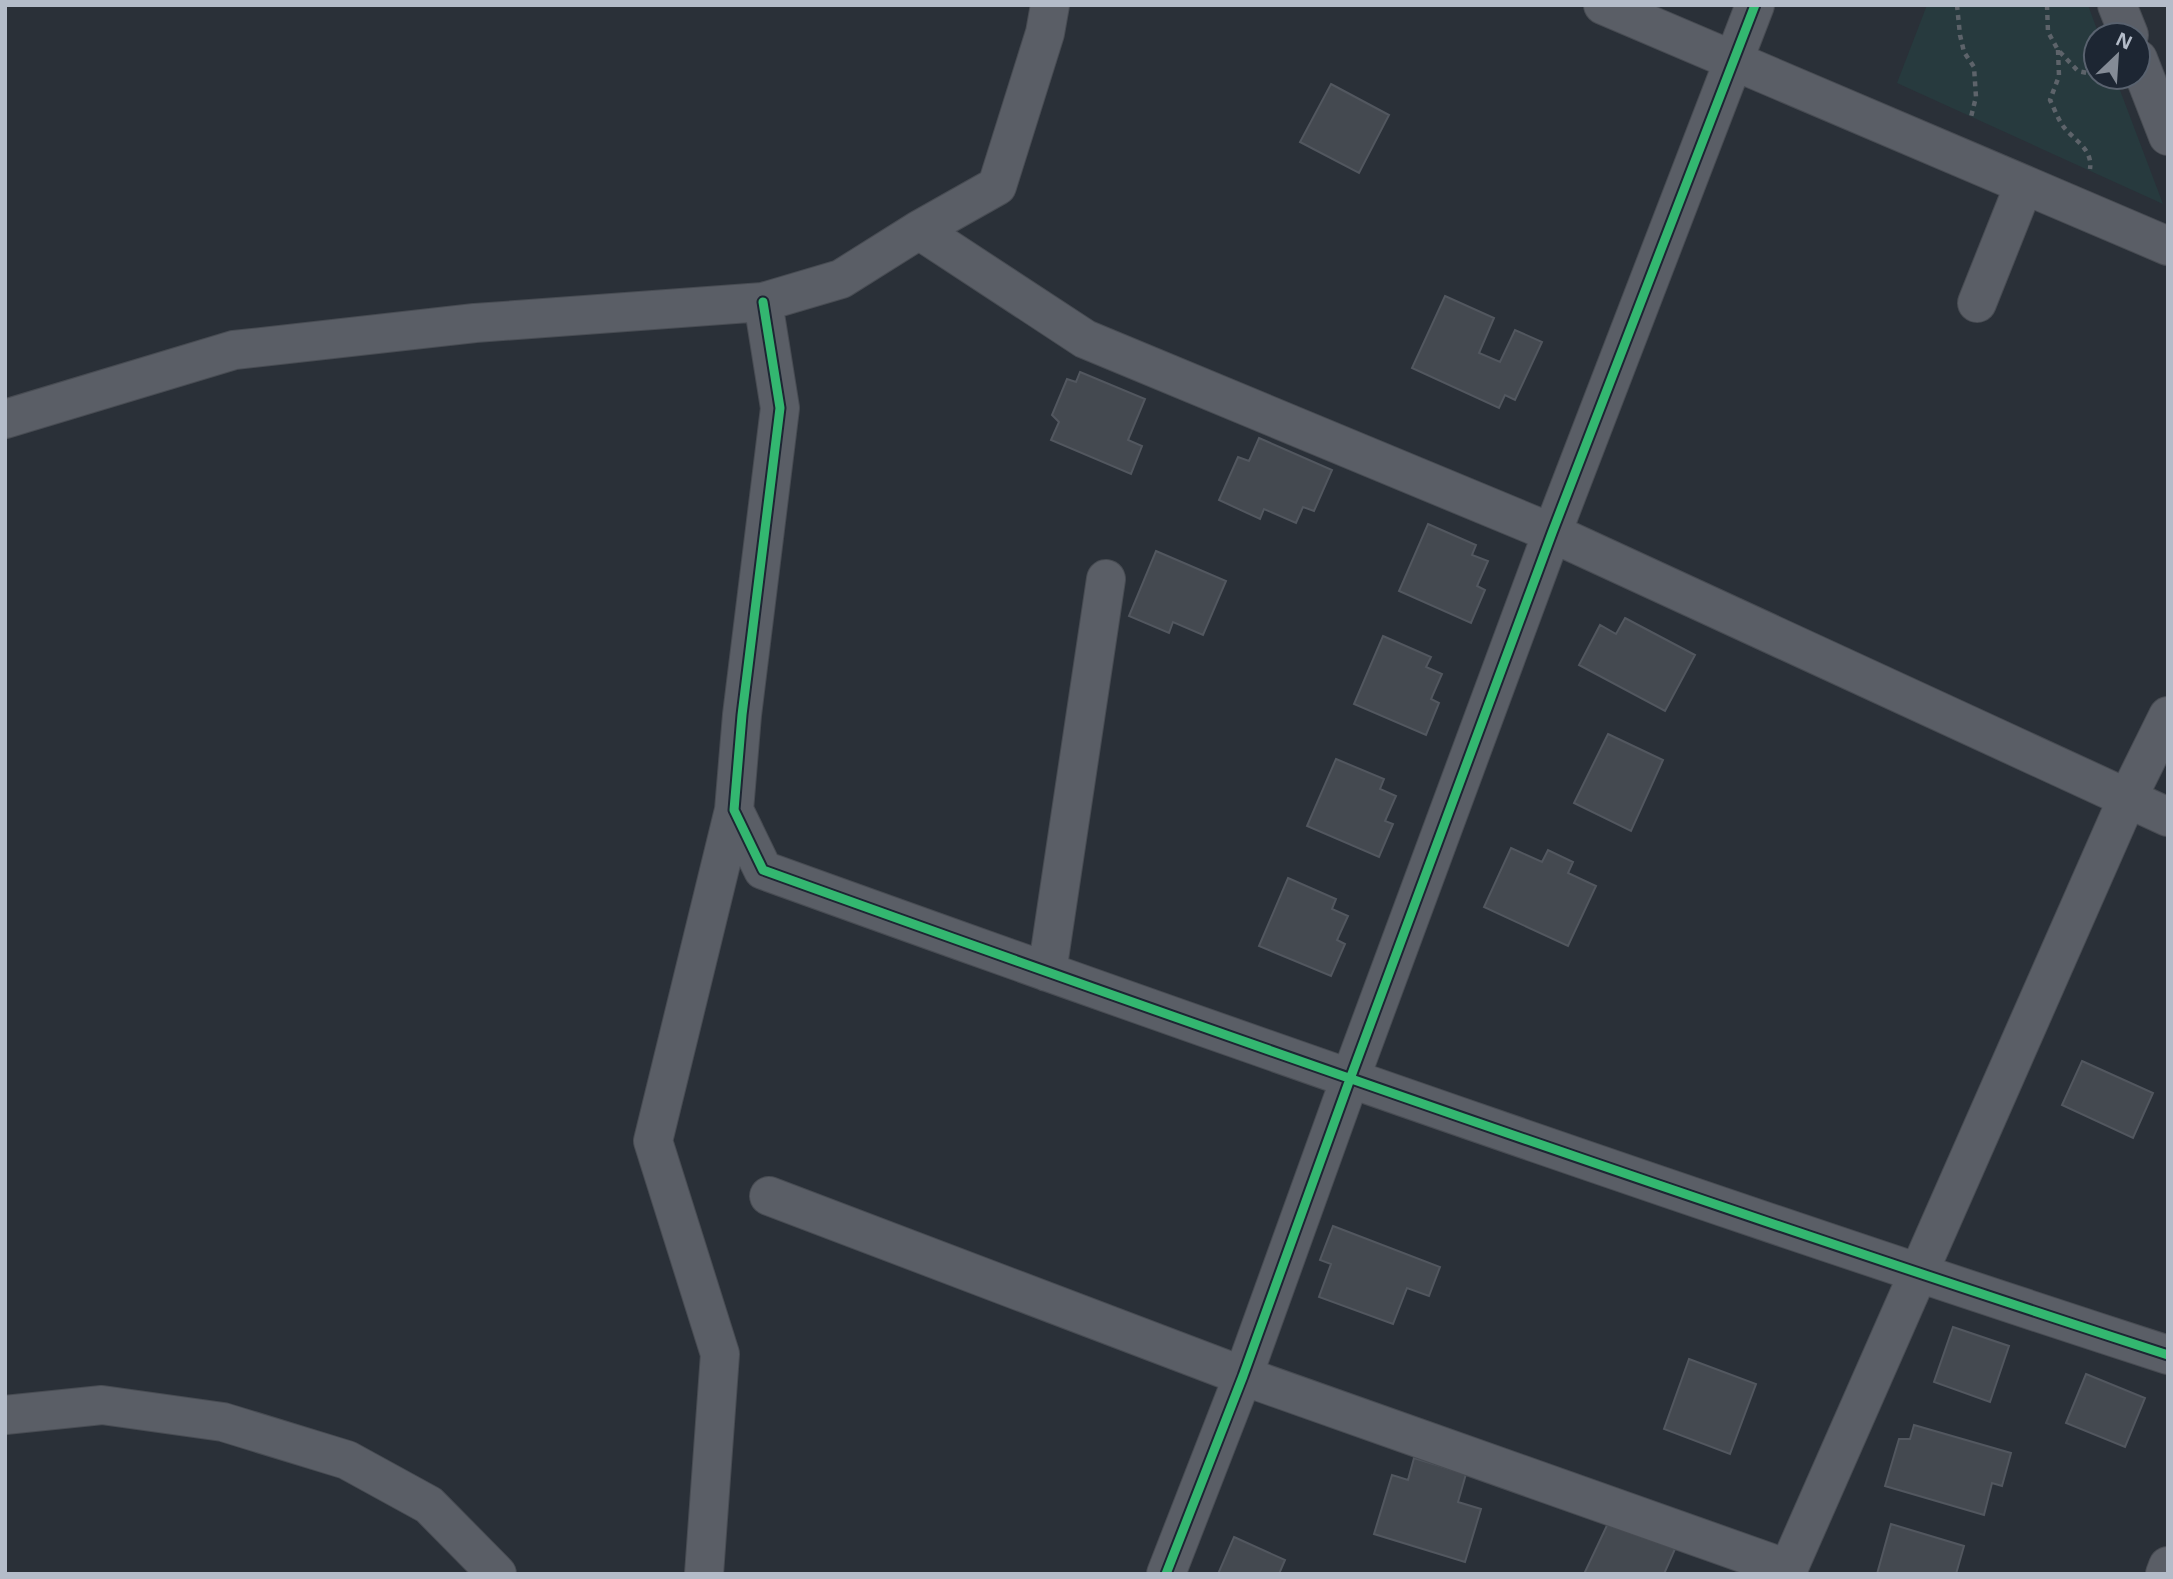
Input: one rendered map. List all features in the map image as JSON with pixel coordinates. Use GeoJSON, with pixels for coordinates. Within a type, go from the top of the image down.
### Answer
{"type":"FeatureCollection","features":[{"type":"Feature","properties":{"kind":"street"},"geometry":{"type":"LineString","coordinates":[[5,419],[234,351],[475,323],[763,302],[841,279],[919,230],[997,186],[1045,33],[1050,5]]}},
{"type":"Feature","properties":{"kind":"street"},"geometry":{"type":"LineString","coordinates":[[1603,5],[2168,246]]}},
{"type":"Feature","properties":{"kind":"street"},"geometry":{"type":"LineString","coordinates":[[1166,1574],[1243,1376],[1552,533],[1755,5]]}},
{"type":"Feature","properties":{"kind":"street"},"geometry":{"type":"LineString","coordinates":[[2150,91],[2168,136]]}},
{"type":"Feature","properties":{"kind":"street"},"geometry":{"type":"LineString","coordinates":[[1978,303],[2024,186]]}},
{"type":"Feature","properties":{"kind":"street"},"geometry":{"type":"LineString","coordinates":[[919,230],[1085,339],[1552,533],[2168,817]]}},
{"type":"Feature","properties":{"kind":"street"},"geometry":{"type":"LineString","coordinates":[[704,1574],[720,1354],[653,1141],[734,810],[742,715],[780,408],[763,302]]}},
{"type":"Feature","properties":{"kind":"street"},"geometry":{"type":"LineString","coordinates":[[1047,972],[1106,579]]}},
{"type":"Feature","properties":{"kind":"street"},"geometry":{"type":"LineString","coordinates":[[769,1196],[1243,1376],[1787,1572],[2128,797],[2168,716]]}},
{"type":"Feature","properties":{"kind":"street"},"geometry":{"type":"LineString","coordinates":[[734,810],[763,870],[1350,1079],[1919,1274],[2168,1355]]}},
{"type":"Feature","properties":{"kind":"street"},"geometry":{"type":"LineString","coordinates":[[5,1415],[102,1405],[223,1422],[346,1460],[429,1505],[497,1574]]}},
{"type":"Feature","properties":{"kind":"street"},"geometry":{"type":"LineString","coordinates":[[2165,1574],[2168,1566]]}},
{"type":"Feature","properties":{"kind":"path"},"geometry":{"type":"LineString","coordinates":[[1957,5],[1964,52],[1974,67],[1976,97],[1960,158]]}},
{"type":"Feature","properties":{"kind":"path"},"geometry":{"type":"LineString","coordinates":[[2047,5],[2048,32],[2058,50],[2082,72]]}},
{"type":"Feature","properties":{"kind":"path"},"geometry":{"type":"LineString","coordinates":[[2058,50],[2059,76],[2050,100],[2063,127],[2081,143],[2091,162],[2084,211]]}},
{"type":"Feature","properties":{"kind":"green space"},"geometry":{"type":"Polygon","coordinates":[[[1927,5],[2088,5],[2094,21],[2082,21],[2082,91],[2120,91],[2163,204],[1897,83],[1927,5]]]}},
{"type":"Feature","properties":{"kind":"building"},"geometry":{"type":"Polygon","coordinates":[[[1331,84],[1389,115],[1359,173],[1300,142],[1331,84]]]}},
{"type":"Feature","properties":{"kind":"building"},"geometry":{"type":"Polygon","coordinates":[[[1445,296],[1494,318],[1479,353],[1500,362],[1515,330],[1542,342],[1515,400],[1505,395],[1499,408],[1412,368],[1445,296]]]}},
{"type":"Feature","properties":{"kind":"building"},"geometry":{"type":"Polygon","coordinates":[[[1080,372],[1145,399],[1128,440],[1142,446],[1131,474],[1051,440],[1059,422],[1052,415],[1067,379],[1076,382],[1080,372]]]}},
{"type":"Feature","properties":{"kind":"building"},"geometry":{"type":"Polygon","coordinates":[[[1259,438],[1332,470],[1314,511],[1303,507],[1296,523],[1264,509],[1260,519],[1219,500],[1238,457],[1249,461],[1259,438]]]}},
{"type":"Feature","properties":{"kind":"building"},"geometry":{"type":"Polygon","coordinates":[[[1428,524],[1476,545],[1472,555],[1488,561],[1477,586],[1485,590],[1471,623],[1399,591],[1428,524]]]}},
{"type":"Feature","properties":{"kind":"building"},"geometry":{"type":"Polygon","coordinates":[[[1156,551],[1226,581],[1203,635],[1173,622],[1169,633],[1129,616],[1156,551]]]}},
{"type":"Feature","properties":{"kind":"building"},"geometry":{"type":"Polygon","coordinates":[[[1625,618],[1695,655],[1665,711],[1579,665],[1600,625],[1616,634],[1625,618]]]}},
{"type":"Feature","properties":{"kind":"building"},"geometry":{"type":"Polygon","coordinates":[[[1383,636],[1431,657],[1426,667],[1442,674],[1431,699],[1439,703],[1426,735],[1354,704],[1383,636]]]}},
{"type":"Feature","properties":{"kind":"building"},"geometry":{"type":"Polygon","coordinates":[[[1608,734],[1663,760],[1631,831],[1574,803],[1608,734]]]}},
{"type":"Feature","properties":{"kind":"building"},"geometry":{"type":"Polygon","coordinates":[[[1336,759],[1384,779],[1380,789],[1396,796],[1385,821],[1393,824],[1379,857],[1307,826],[1336,759]]]}},
{"type":"Feature","properties":{"kind":"building"},"geometry":{"type":"Polygon","coordinates":[[[1511,848],[1542,862],[1548,850],[1573,862],[1568,873],[1596,886],[1568,946],[1484,907],[1511,848]]]}},
{"type":"Feature","properties":{"kind":"building"},"geometry":{"type":"Polygon","coordinates":[[[1288,878],[1336,899],[1332,909],[1348,916],[1337,940],[1345,944],[1331,976],[1259,946],[1288,878]]]}},
{"type":"Feature","properties":{"kind":"building"},"geometry":{"type":"Polygon","coordinates":[[[2082,1061],[2153,1093],[2133,1138],[2062,1105],[2082,1061]]]}},
{"type":"Feature","properties":{"kind":"building"},"geometry":{"type":"Polygon","coordinates":[[[1333,1226],[1440,1267],[1429,1296],[1407,1288],[1393,1324],[1319,1297],[1331,1264],[1320,1260],[1333,1226]]]}},
{"type":"Feature","properties":{"kind":"building"},"geometry":{"type":"Polygon","coordinates":[[[1953,1327],[2009,1346],[1990,1402],[1934,1382],[1953,1327]]]}},
{"type":"Feature","properties":{"kind":"building"},"geometry":{"type":"Polygon","coordinates":[[[1689,1359],[1756,1384],[1730,1454],[1664,1429],[1689,1359]]]}},
{"type":"Feature","properties":{"kind":"building"},"geometry":{"type":"Polygon","coordinates":[[[2086,1374],[2145,1398],[2125,1447],[2066,1423],[2086,1374]]]}},
{"type":"Feature","properties":{"kind":"building"},"geometry":{"type":"Polygon","coordinates":[[[1914,1425],[2011,1453],[2002,1486],[1992,1483],[1984,1515],[1885,1486],[1899,1439],[1910,1439],[1914,1425]]]}},
{"type":"Feature","properties":{"kind":"building"},"geometry":{"type":"Polygon","coordinates":[[[1414,1458],[1466,1474],[1458,1502],[1481,1509],[1465,1562],[1374,1534],[1392,1475],[1408,1480],[1414,1458]]]}},
{"type":"Feature","properties":{"kind":"building"},"geometry":{"type":"Polygon","coordinates":[[[1610,1519],[1675,1549],[1664,1574],[1584,1574],[1610,1519]]]}},
{"type":"Feature","properties":{"kind":"building"},"geometry":{"type":"Polygon","coordinates":[[[1891,1524],[1964,1546],[1956,1574],[1877,1574],[1891,1524]]]}},
{"type":"Feature","properties":{"kind":"building"},"geometry":{"type":"Polygon","coordinates":[[[1234,1537],[1285,1560],[1279,1574],[1218,1574],[1234,1537]]]}},
{"type":"Feature","properties":{"kind":"cycle path"},"geometry":{"type":"LineString","coordinates":[[1166,1574],[1243,1376],[1552,533],[1755,5]]}},
{"type":"Feature","properties":{"kind":"cycle path"},"geometry":{"type":"LineString","coordinates":[[763,302],[780,408],[742,715],[734,810],[763,870],[1464,1118],[2168,1355]]}}]}
